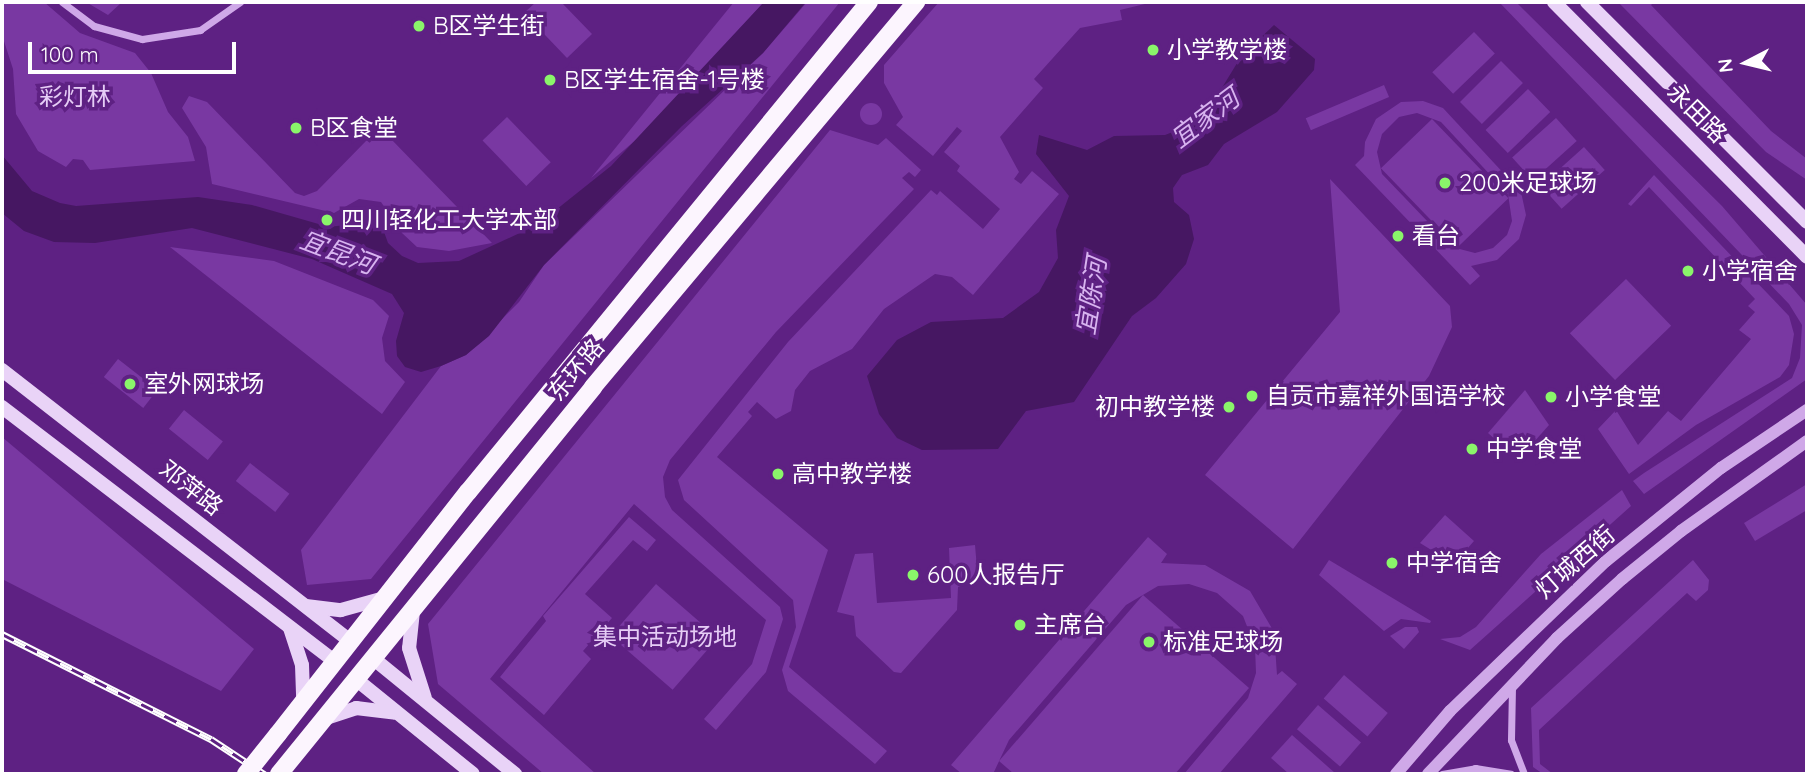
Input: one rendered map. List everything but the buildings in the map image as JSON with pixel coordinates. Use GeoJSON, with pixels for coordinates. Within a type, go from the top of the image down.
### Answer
{"type":"FeatureCollection","features":[{"type":"Feature","properties":{"kind":"highway","name":"东环路"},"geometry":{"type":"LineString","coordinates":[[246,774],[386,597],[869,2]]}},
{"type":"Feature","properties":{"kind":"highway","name":"东环路"},"geometry":{"type":"LineString","coordinates":[[279,774],[593,387],[916,2]]}},
{"type":"Feature","properties":{"kind":"main road","name":"永田路"},"geometry":{"type":"LineString","coordinates":[[1554,2],[1807,257]]}},
{"type":"Feature","properties":{"kind":"main road","name":"永田路"},"geometry":{"type":"LineString","coordinates":[[1587,2],[1807,222]]}},
{"type":"Feature","properties":{"kind":"main road","name":"邓萍路"},"geometry":{"type":"LineString","coordinates":[[2,370],[352,642]]}},
{"type":"Feature","properties":{"kind":"main road","name":"邓萍路"},"geometry":{"type":"LineString","coordinates":[[2,407],[335,662]]}},
{"type":"Feature","properties":{"kind":"main road"},"geometry":{"type":"LineString","coordinates":[[305,606],[341,610],[386,597]]}},
{"type":"Feature","properties":{"kind":"main road"},"geometry":{"type":"LineString","coordinates":[[413,611],[409,648],[427,703]]}},
{"type":"Feature","properties":{"kind":"main road"},"geometry":{"type":"LineString","coordinates":[[290,627],[302,665],[303,702]]}},
{"type":"Feature","properties":{"kind":"main road"},"geometry":{"type":"LineString","coordinates":[[374,659],[515,774]]}},
{"type":"Feature","properties":{"kind":"main road"},"geometry":{"type":"LineString","coordinates":[[357,680],[473,774]]}},
{"type":"Feature","properties":{"kind":"main road"},"geometry":{"type":"LineString","coordinates":[[324,719],[356,708],[399,714]]}},
{"type":"Feature","properties":{"kind":"street"},"geometry":{"type":"LineString","coordinates":[[62,2],[94,26],[142,39],[200,30],[240,2]]}},
{"type":"Feature","properties":{"kind":"street","name":"灯城西街"},"geometry":{"type":"LineString","coordinates":[[1396,774],[1460,701],[1606,561],[1721,468],[1807,410]]}},
{"type":"Feature","properties":{"kind":"street","name":"灯城西街"},"geometry":{"type":"LineString","coordinates":[[1428,774],[1557,638],[1681,531],[1807,441]]}},
{"type":"Feature","properties":{"kind":"street"},"geometry":{"type":"LineString","coordinates":[[1512,684],[1511,740],[1524,774]]}},
{"type":"Feature","properties":{"kind":"street"},"geometry":{"type":"LineString","coordinates":[[1442,774],[1475,768],[1511,774]]}},
{"type":"Feature","properties":{"kind":"green space","name":"彩灯林"},"geometry":{"type":"Polygon","coordinates":[[[2,2],[44,2],[80,33],[135,53],[151,73],[168,112],[188,137],[195,161],[90,170],[83,160],[73,159],[66,167],[38,151],[16,114],[13,69],[2,35],[2,2]]]}},
{"type":"Feature","properties":{"kind":"green space"},"geometry":{"type":"Polygon","coordinates":[[[86,2],[122,2],[108,15],[86,2]]]}},
{"type":"Feature","properties":{"kind":"green space"},"geometry":{"type":"Polygon","coordinates":[[[536,2],[561,2],[592,34],[567,58],[524,13],[536,2]]]}},
{"type":"Feature","properties":{"kind":"green space"},"geometry":{"type":"Polygon","coordinates":[[[734,2],[764,2],[650,128],[591,178],[734,2]]]}},
{"type":"Feature","properties":{"kind":"green space"},"geometry":{"type":"Polygon","coordinates":[[[807,2],[840,2],[371,579],[307,585],[301,550],[441,366],[466,355],[519,302],[544,265],[763,53],[807,2]]]}},
{"type":"Feature","properties":{"kind":"green space"},"geometry":{"type":"Polygon","coordinates":[[[939,2],[1153,2],[1120,10],[1122,20],[1080,28],[1034,79],[1043,88],[1000,137],[1019,172],[1014,179],[1021,184],[1032,171],[1059,194],[973,295],[952,277],[935,274],[884,309],[852,349],[810,371],[795,390],[791,411],[776,419],[757,402],[748,412],[752,416],[717,457],[828,550],[789,667],[887,751],[875,764],[788,691],[782,670],[796,627],[793,600],[684,500],[678,480],[788,342],[931,190],[937,195],[940,191],[983,229],[1000,209],[957,171],[960,166],[944,152],[962,131],[957,127],[933,156],[896,125],[903,117],[884,83],[884,65],[939,2]]]}},
{"type":"Feature","properties":{"kind":"green space"},"geometry":{"type":"Polygon","coordinates":[[[1499,2],[1516,2],[1722,206],[1807,305],[1807,379],[1644,494],[1633,481],[1792,378],[1800,358],[1802,325],[1789,304],[1499,2]]]}},
{"type":"Feature","properties":{"kind":"green space"},"geometry":{"type":"Polygon","coordinates":[[[1618,2],[1654,2],[1651,5],[1771,131],[1807,159],[1807,180],[1766,152],[1618,2]]]}},
{"type":"Feature","properties":{"kind":"green space"},"geometry":{"type":"Polygon","coordinates":[[[1474,32],[1495,54],[1453,94],[1432,72],[1474,32]]]}},
{"type":"Feature","properties":{"kind":"green space"},"geometry":{"type":"Polygon","coordinates":[[[1501,61],[1523,83],[1482,124],[1460,102],[1501,61]]]}},
{"type":"Feature","properties":{"kind":"green space"},"geometry":{"type":"Polygon","coordinates":[[[1384,85],[1389,97],[1311,130],[1306,118],[1384,85]]]}},
{"type":"Feature","properties":{"kind":"green space"},"geometry":{"type":"Polygon","coordinates":[[[1528,89],[1550,112],[1508,153],[1486,130],[1528,89]]]}},
{"type":"Feature","properties":{"kind":"green space"},"geometry":{"type":"Polygon","coordinates":[[[189,96],[207,102],[295,193],[304,196],[317,191],[366,141],[378,135],[391,139],[492,243],[449,251],[417,247],[402,233],[381,202],[359,199],[334,213],[212,184],[206,147],[182,108],[189,96]]]}},
{"type":"Feature","properties":{"kind":"green space"},"geometry":{"type":"Polygon","coordinates":[[[1423,101],[1443,108],[1521,192],[1526,215],[1519,239],[1497,260],[1471,266],[1480,276],[1470,285],[1355,165],[1364,156],[1365,142],[1376,119],[1401,102],[1423,101]],[[1417,113],[1399,117],[1382,134],[1377,152],[1382,174],[1452,247],[1475,253],[1493,248],[1507,235],[1512,221],[1508,194],[1441,122],[1417,113]]]}},
{"type":"Feature","properties":{"kind":"green space"},"geometry":{"type":"Polygon","coordinates":[[[871,103],[879,106],[882,114],[879,122],[871,125],[863,122],[860,114],[863,106],[871,103]]]}},
{"type":"Feature","properties":{"kind":"green space"},"geometry":{"type":"Polygon","coordinates":[[[507,117],[551,162],[526,186],[483,141],[507,117]]]}},
{"type":"Feature","properties":{"kind":"green space"},"geometry":{"type":"Polygon","coordinates":[[[1556,118],[1577,141],[1533,181],[1512,157],[1556,118]]]}},
{"type":"Feature","properties":{"kind":"green space","name":"200米足球场"},"geometry":{"type":"Polygon","coordinates":[[[1432,119],[1508,198],[1457,247],[1381,168],[1432,119]]]}},
{"type":"Feature","properties":{"kind":"green space"},"geometry":{"type":"Polygon","coordinates":[[[830,130],[878,145],[886,138],[921,170],[915,177],[909,172],[902,178],[914,189],[776,332],[670,460],[663,477],[665,497],[672,510],[780,607],[783,619],[766,672],[716,730],[704,719],[752,664],[766,620],[634,504],[490,679],[596,774],[544,774],[438,684],[428,624],[830,130]]]}},
{"type":"Feature","properties":{"kind":"green space"},"geometry":{"type":"Polygon","coordinates":[[[1584,147],[1605,170],[1562,209],[1541,186],[1584,147]]]}},
{"type":"Feature","properties":{"kind":"green space"},"geometry":{"type":"Polygon","coordinates":[[[1654,175],[1789,316],[1794,334],[1789,365],[1780,377],[1696,425],[1629,474],[1598,429],[1616,410],[1638,445],[1668,411],[1681,421],[1751,339],[1739,330],[1755,312],[1748,306],[1755,299],[1649,187],[1631,206],[1628,204],[1654,175]]]}},
{"type":"Feature","properties":{"kind":"green space"},"geometry":{"type":"Polygon","coordinates":[[[1330,179],[1450,306],[1452,327],[1429,376],[1293,549],[1205,475],[1340,312],[1330,179]]]}},
{"type":"Feature","properties":{"kind":"green space"},"geometry":{"type":"Polygon","coordinates":[[[170,247],[274,261],[373,300],[389,316],[382,338],[385,361],[405,382],[382,414],[170,247]]]}},
{"type":"Feature","properties":{"kind":"green space"},"geometry":{"type":"Polygon","coordinates":[[[1626,279],[1671,326],[1615,380],[1570,333],[1626,279]]]}},
{"type":"Feature","properties":{"kind":"green space","name":"室外网球场"},"geometry":{"type":"Polygon","coordinates":[[[118,359],[157,390],[143,408],[104,377],[118,359]]]}},
{"type":"Feature","properties":{"kind":"green space"},"geometry":{"type":"Polygon","coordinates":[[[1525,390],[1549,425],[1518,460],[1488,433],[1525,390]]]}},
{"type":"Feature","properties":{"kind":"green space","name":"室外网球场"},"geometry":{"type":"Polygon","coordinates":[[[184,410],[223,441],[208,460],[169,429],[184,410]]]}},
{"type":"Feature","properties":{"kind":"green space"},"geometry":{"type":"Polygon","coordinates":[[[2,437],[254,649],[221,691],[2,579],[2,437]]]}},
{"type":"Feature","properties":{"kind":"green space","name":"室外网球场"},"geometry":{"type":"Polygon","coordinates":[[[250,463],[289,494],[275,512],[236,481],[250,463]]]}},
{"type":"Feature","properties":{"kind":"green space"},"geometry":{"type":"Polygon","coordinates":[[[1807,484],[1807,510],[1755,541],[1744,523],[1807,484]]]}},
{"type":"Feature","properties":{"kind":"green space"},"geometry":{"type":"Polygon","coordinates":[[[1622,490],[1631,506],[1470,650],[1440,639],[1460,637],[1476,627],[1541,554],[1622,490]]]}},
{"type":"Feature","properties":{"kind":"green space"},"geometry":{"type":"Polygon","coordinates":[[[1445,515],[1474,541],[1454,564],[1420,543],[1445,515]]]}},
{"type":"Feature","properties":{"kind":"green space"},"geometry":{"type":"Polygon","coordinates":[[[629,517],[656,540],[647,551],[633,540],[585,594],[612,618],[583,651],[591,659],[544,715],[500,677],[546,621],[543,616],[629,517]]]}},
{"type":"Feature","properties":{"kind":"green space"},"geometry":{"type":"Polygon","coordinates":[[[1148,537],[1167,554],[1161,563],[1205,565],[1250,591],[1274,632],[1277,675],[1282,671],[1297,684],[1219,774],[1184,774],[1248,698],[1256,673],[1255,647],[1243,616],[1217,593],[1189,584],[1158,586],[1126,605],[1009,740],[993,774],[962,774],[951,765],[1148,537]]]}},
{"type":"Feature","properties":{"kind":"green space"},"geometry":{"type":"Polygon","coordinates":[[[975,545],[978,580],[958,587],[957,610],[901,673],[894,672],[856,636],[854,616],[837,612],[855,554],[873,553],[877,603],[951,598],[949,548],[975,545]]]}},
{"type":"Feature","properties":{"kind":"green space"},"geometry":{"type":"Polygon","coordinates":[[[1329,560],[1431,621],[1430,623],[1401,619],[1384,631],[1319,575],[1329,560]]]}},
{"type":"Feature","properties":{"kind":"green space"},"geometry":{"type":"Polygon","coordinates":[[[1693,560],[1709,580],[1708,590],[1696,601],[1687,593],[1539,730],[1540,764],[1553,774],[1543,774],[1533,767],[1531,708],[1693,560]]]}},
{"type":"Feature","properties":{"kind":"green space","name":"集中活动场地"},"geometry":{"type":"Polygon","coordinates":[[[656,584],[718,638],[673,690],[611,636],[656,584]]]}},
{"type":"Feature","properties":{"kind":"green space","name":"标准足球场"},"geometry":{"type":"Polygon","coordinates":[[[1143,595],[1249,688],[1175,774],[1014,774],[999,761],[1143,595]]]}},
{"type":"Feature","properties":{"kind":"green space"},"geometry":{"type":"Polygon","coordinates":[[[1405,627],[1417,627],[1419,632],[1404,649],[1390,636],[1405,627]]]}},
{"type":"Feature","properties":{"kind":"green space"},"geometry":{"type":"Polygon","coordinates":[[[1344,675],[1388,713],[1367,736],[1324,698],[1344,675]]]}},
{"type":"Feature","properties":{"kind":"green space"},"geometry":{"type":"Polygon","coordinates":[[[1318,705],[1361,742],[1340,767],[1297,729],[1318,705]]]}},
{"type":"Feature","properties":{"kind":"green space"},"geometry":{"type":"Polygon","coordinates":[[[1292,735],[1335,774],[1289,774],[1271,758],[1292,735]]]}},
{"type":"Feature","properties":{"kind":"water","name":"宜昆河"},"geometry":{"type":"Polygon","coordinates":[[[764,2],[806,2],[763,53],[682,126],[544,265],[489,336],[466,355],[421,372],[405,367],[397,356],[396,341],[404,313],[392,294],[312,259],[192,228],[95,243],[54,242],[24,231],[2,213],[2,155],[32,191],[60,203],[76,206],[198,197],[252,205],[329,227],[345,225],[367,213],[379,218],[388,243],[402,256],[418,263],[459,261],[537,225],[611,166],[764,2]]]}},
{"type":"Feature","properties":{"kind":"water"},"geometry":{"type":"Polygon","coordinates":[[[1274,25],[1315,59],[1314,70],[1277,112],[1224,144],[1208,165],[1182,175],[1173,188],[1174,202],[1189,215],[1194,239],[1186,264],[1156,298],[1132,316],[1074,402],[1026,411],[998,449],[922,450],[897,438],[879,414],[867,376],[897,340],[931,322],[1003,318],[1039,292],[1058,258],[1056,230],[1069,196],[1036,154],[1039,135],[1087,150],[1114,136],[1165,135],[1183,128],[1217,96],[1242,55],[1274,25]]]}},
{"type":"Feature","properties":{"kind":"railway"},"geometry":{"type":"LineString","coordinates":[[2,634],[211,739],[264,774]]}},
{"type":"Feature","properties":{"kind":"place","name":"B区学生街"},"geometry":{"type":"Point","coordinates":[419,26]}},
{"type":"Feature","properties":{"kind":"place","name":"小学教学楼"},"geometry":{"type":"Point","coordinates":[1153,50]}},
{"type":"Feature","properties":{"kind":"place","name":"B区学生宿舍-1号楼"},"geometry":{"type":"Point","coordinates":[550,80]}},
{"type":"Feature","properties":{"kind":"place","name":"B区食堂"},"geometry":{"type":"Point","coordinates":[296,128]}},
{"type":"Feature","properties":{"kind":"place","name":"200米足球场"},"geometry":{"type":"Point","coordinates":[1445,183]}},
{"type":"Feature","properties":{"kind":"place","name":"四川轻化工大学本部"},"geometry":{"type":"Point","coordinates":[327,220]}},
{"type":"Feature","properties":{"kind":"place","name":"看台"},"geometry":{"type":"Point","coordinates":[1398,236]}},
{"type":"Feature","properties":{"kind":"place","name":"小学宿舍"},"geometry":{"type":"Point","coordinates":[1688,271]}},
{"type":"Feature","properties":{"kind":"place","name":"室外网球场"},"geometry":{"type":"Point","coordinates":[130,384]}},
{"type":"Feature","properties":{"kind":"place","name":"自贡市嘉祥外国语学校"},"geometry":{"type":"Point","coordinates":[1252,396]}},
{"type":"Feature","properties":{"kind":"place","name":"小学食堂"},"geometry":{"type":"Point","coordinates":[1551,397]}},
{"type":"Feature","properties":{"kind":"place","name":"初中教学楼"},"geometry":{"type":"Point","coordinates":[1229,407]}},
{"type":"Feature","properties":{"kind":"place","name":"中学食堂"},"geometry":{"type":"Point","coordinates":[1472,449]}},
{"type":"Feature","properties":{"kind":"place","name":"高中教学楼"},"geometry":{"type":"Point","coordinates":[778,474]}},
{"type":"Feature","properties":{"kind":"place","name":"中学宿舍"},"geometry":{"type":"Point","coordinates":[1392,563]}},
{"type":"Feature","properties":{"kind":"place","name":"600人报告厅"},"geometry":{"type":"Point","coordinates":[913,575]}},
{"type":"Feature","properties":{"kind":"place","name":"主席台"},"geometry":{"type":"Point","coordinates":[1020,625]}},
{"type":"Feature","properties":{"kind":"place","name":"标准足球场"},"geometry":{"type":"Point","coordinates":[1149,642]}},
{"type":"Feature","properties":{"kind":"water label","name":"宜家河"},"geometry":{"type":"Point","coordinates":[1205,118]}},
{"type":"Feature","properties":{"kind":"water label","name":"宜陈河"},"geometry":{"type":"Point","coordinates":[1091,296]}}]}
